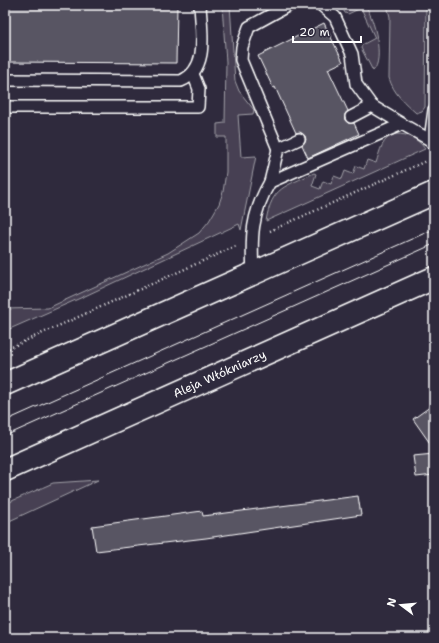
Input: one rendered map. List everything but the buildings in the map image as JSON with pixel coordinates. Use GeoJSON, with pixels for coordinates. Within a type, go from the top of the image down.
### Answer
{"type":"FeatureCollection","features":[{"type":"Feature","properties":{"kind":"main road"},"geometry":{"type":"LineString","coordinates":[[5,384],[434,193]]}},
{"type":"Feature","properties":{"kind":"main road","name":"Aleja Włókniarzy"},"geometry":{"type":"LineString","coordinates":[[5,470],[434,278]]}},
{"type":"Feature","properties":{"kind":"lane"},"geometry":{"type":"LineString","coordinates":[[5,80],[181,81],[190,78],[201,57],[200,5]]}},
{"type":"Feature","properties":{"kind":"lane"},"geometry":{"type":"LineString","coordinates":[[253,273],[251,239],[260,199],[270,182],[278,149],[241,60],[242,48],[249,27],[289,5]]}},
{"type":"Feature","properties":{"kind":"lane"},"geometry":{"type":"LineString","coordinates":[[321,5],[334,17],[352,54],[356,84],[372,106],[432,142],[434,110]]}},
{"type":"Feature","properties":{"kind":"lane"},"geometry":{"type":"LineString","coordinates":[[5,107],[198,107],[198,89],[193,74]]}},
{"type":"Feature","properties":{"kind":"lane"},"geometry":{"type":"LineString","coordinates":[[351,117],[372,106]]}},
{"type":"Feature","properties":{"kind":"lane"},"geometry":{"type":"LineString","coordinates":[[270,182],[402,124]]}},
{"type":"Feature","properties":{"kind":"lane"},"geometry":{"type":"LineString","coordinates":[[278,149],[299,139]]}},
{"type":"Feature","properties":{"kind":"path"},"geometry":{"type":"LineString","coordinates":[[5,350],[427,160]]}},
{"type":"Feature","properties":{"kind":"shaded area"},"geometry":{"type":"Polygon","coordinates":[[[222,5],[230,5],[235,81],[239,91],[254,110],[253,114],[238,115],[241,157],[256,156],[241,230],[239,224],[85,296],[5,331],[5,309],[48,308],[168,253],[199,233],[209,221],[219,204],[223,192],[226,172],[226,137],[217,137],[217,124],[225,123],[226,62],[222,5]]]}},
{"type":"Feature","properties":{"kind":"shaded area"},"geometry":{"type":"Polygon","coordinates":[[[341,5],[365,5],[372,19],[378,48],[378,58],[373,71],[361,48],[362,45],[375,38],[361,8],[348,14],[345,13],[341,5]]]}},
{"type":"Feature","properties":{"kind":"shaded area"},"geometry":{"type":"Polygon","coordinates":[[[387,5],[426,5],[425,107],[422,111],[416,113],[397,93],[389,78],[390,17],[387,5]]]}},
{"type":"Feature","properties":{"kind":"shaded area"},"geometry":{"type":"Polygon","coordinates":[[[396,134],[412,137],[425,149],[266,221],[272,201],[281,189],[314,173],[316,174],[312,186],[320,189],[323,181],[331,184],[334,176],[342,179],[345,171],[353,174],[356,166],[364,169],[367,160],[376,163],[382,145],[388,138],[396,134]]]}},
{"type":"Feature","properties":{"kind":"shaded area"},"geometry":{"type":"Polygon","coordinates":[[[98,480],[5,523],[5,504],[53,483],[98,480]]]}},
{"type":"Feature","properties":{"kind":"tram line"},"geometry":{"type":"LineString","coordinates":[[5,421],[434,229]]}},
{"type":"Feature","properties":{"kind":"tram line"},"geometry":{"type":"LineString","coordinates":[[5,436],[434,244]]}}]}
